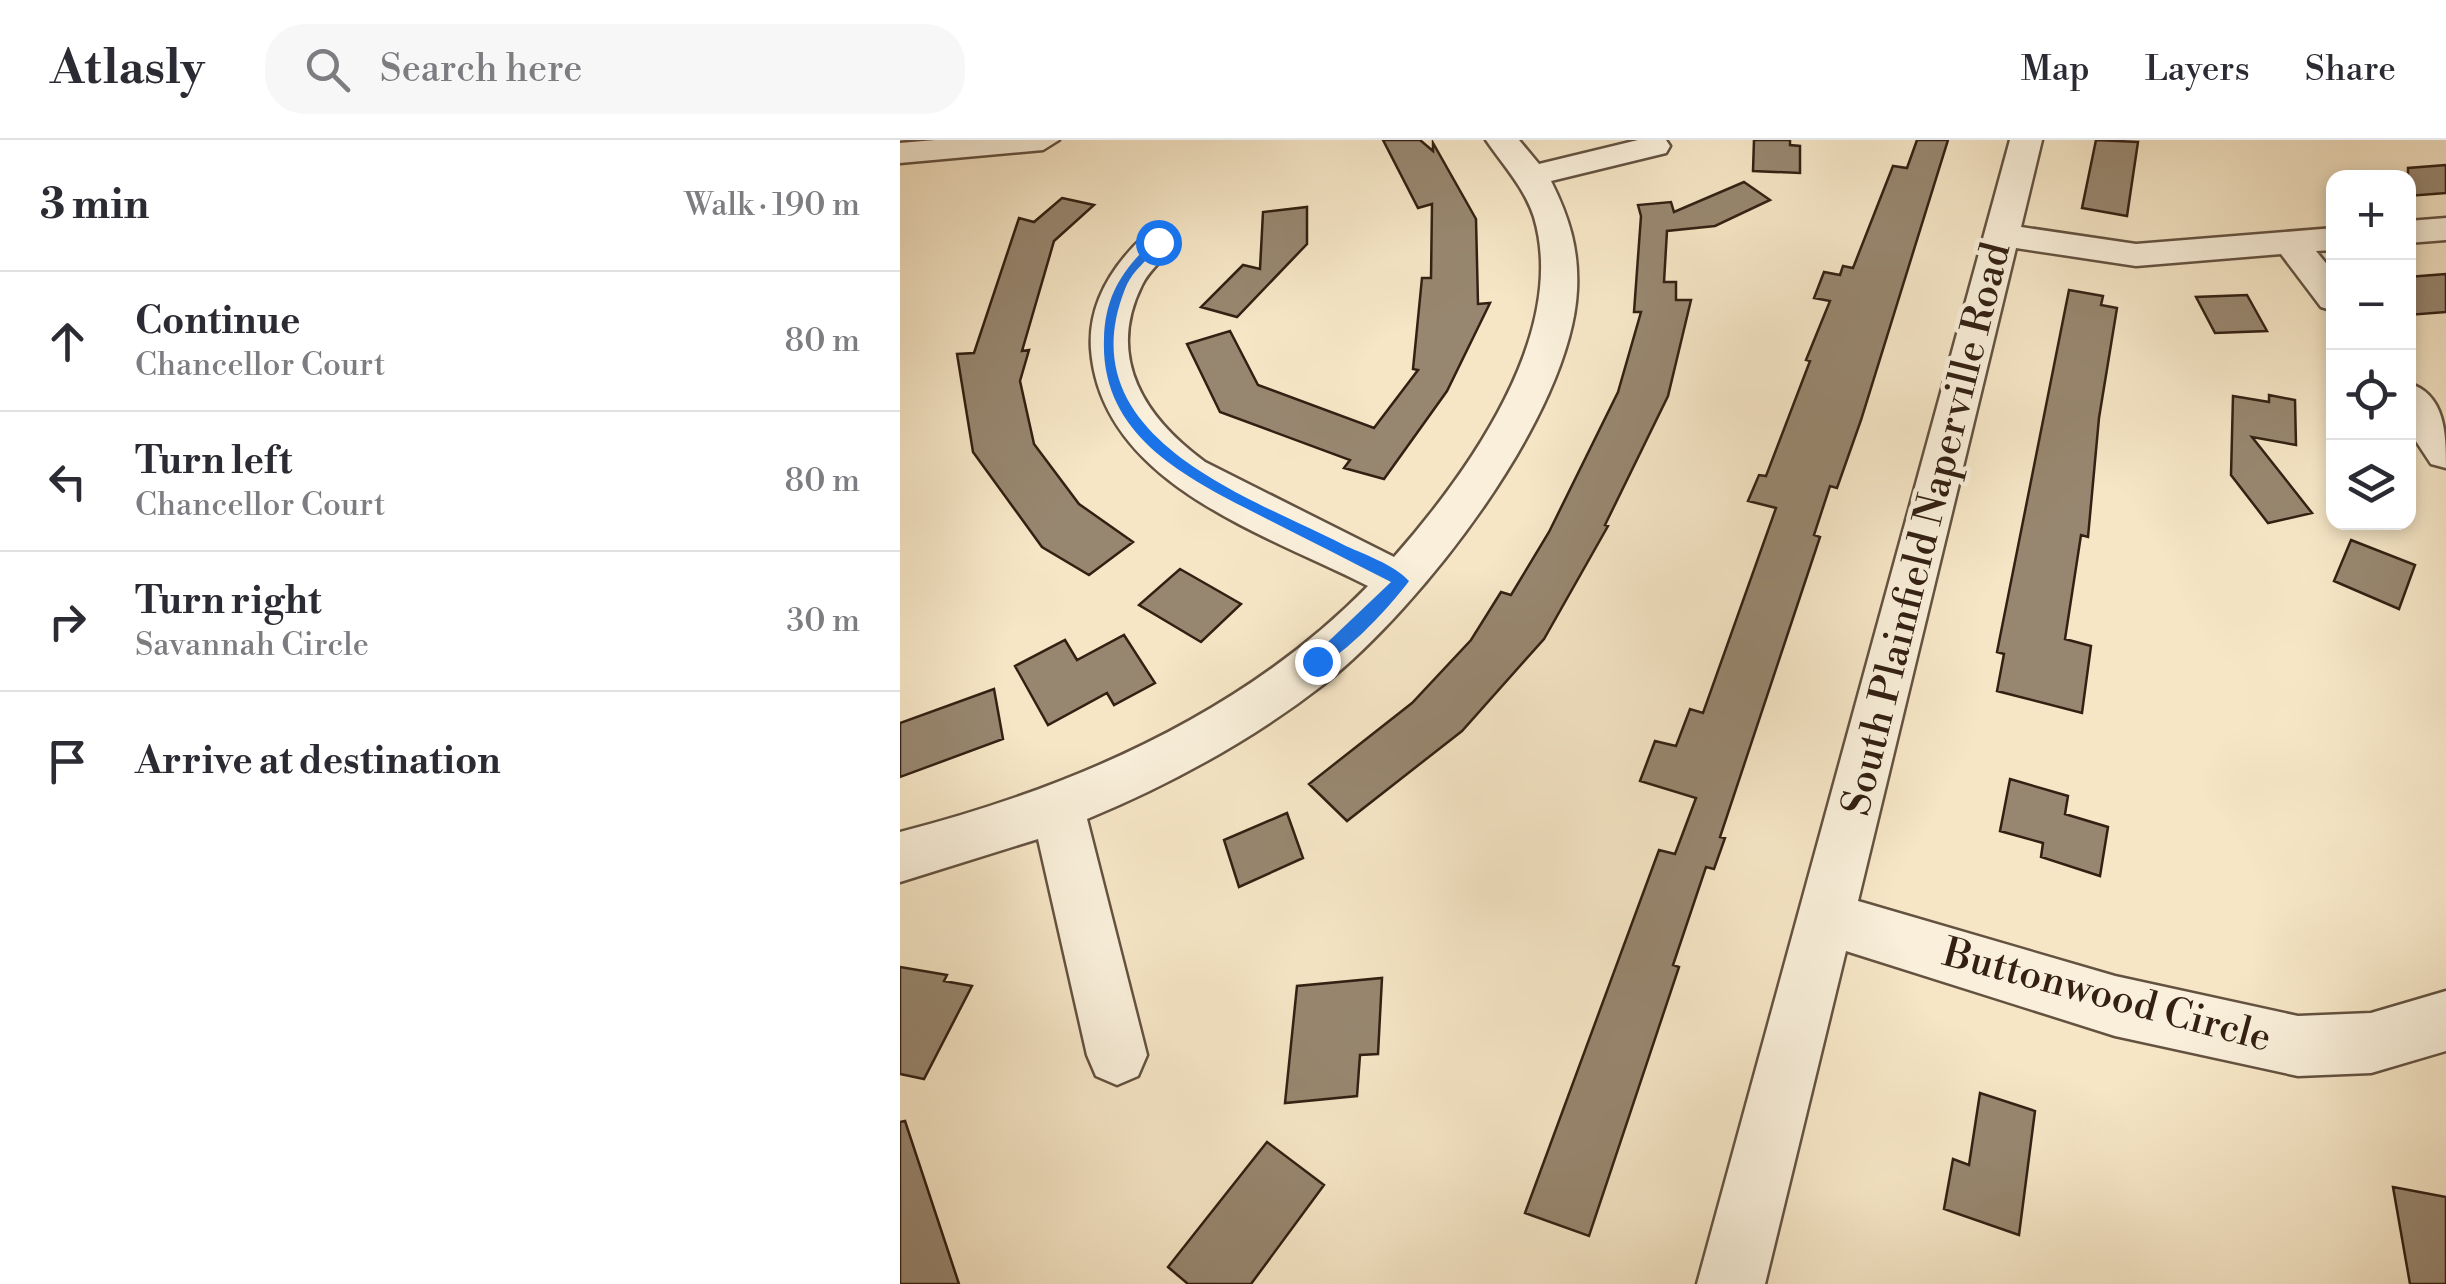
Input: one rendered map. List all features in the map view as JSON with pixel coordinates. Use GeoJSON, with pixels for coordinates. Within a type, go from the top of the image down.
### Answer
{"type":"FeatureCollection","features":[{"type":"Feature","properties":{"kind":"street"},"geometry":{"type":"LineString","coordinates":[[900,153],[1043,140]]}},
{"type":"Feature","properties":{"kind":"street"},"geometry":{"type":"LineString","coordinates":[[900,857],[1014,825],[1181,750],[1272,694],[1356,629],[1455,518],[1518,413],[1550,342],[1559,302],[1560,252],[1550,214],[1530,176],[1502,140]]}},
{"type":"Feature","properties":{"kind":"street","name":"South Plainfield Naperville Road"},"geometry":{"type":"LineString","coordinates":[[1731,1284],[1829,919],[2026,140]]}},
{"type":"Feature","properties":{"kind":"street"},"geometry":{"type":"LineString","coordinates":[[1530,176],[1654,146]]}},
{"type":"Feature","properties":{"kind":"street"},"geometry":{"type":"LineString","coordinates":[[2416,231],[2446,229]]}},
{"type":"Feature","properties":{"kind":"street"},"geometry":{"type":"LineString","coordinates":[[2002,234],[2136,255],[2326,240]]}},
{"type":"Feature","properties":{"kind":"street"},"geometry":{"type":"LineString","coordinates":[[1158,242],[1131,268],[1118,290],[1110,326],[1109,364],[1117,394],[1134,424],[1147,440],[1194,476],[1401,581]]}},
{"type":"Feature","properties":{"kind":"street"},"geometry":{"type":"LineString","coordinates":[[2290,242],[2326,288]]}},
{"type":"Feature","properties":{"kind":"street"},"geometry":{"type":"LineString","coordinates":[[2416,410],[2446,453]]}},
{"type":"Feature","properties":{"kind":"street"},"geometry":{"type":"LineString","coordinates":[[1058,808],[1117,1055]]}},
{"type":"Feature","properties":{"kind":"street","name":"Buttonwood Circle"},"geometry":{"type":"LineString","coordinates":[[1829,919],[2115,1006],[2298,1046],[2371,1043],[2446,1021]]}},
{"type":"Feature","properties":{"kind":"building"},"geometry":{"type":"Polygon","coordinates":[[[1383,140],[1420,140],[1433,151],[1433,143],[1476,219],[1478,304],[1490,303],[1447,391],[1384,479],[1344,468],[1350,460],[1220,412],[1187,344],[1230,331],[1258,385],[1374,428],[1418,370],[1413,369],[1422,278],[1431,278],[1432,204],[1418,208],[1383,140]]]}},
{"type":"Feature","properties":{"kind":"building"},"geometry":{"type":"Polygon","coordinates":[[[1754,140],[1790,140],[1790,145],[1800,146],[1800,173],[1753,171],[1754,140]]]}},
{"type":"Feature","properties":{"kind":"building"},"geometry":{"type":"Polygon","coordinates":[[[1917,140],[1948,140],[1861,420],[1837,488],[1830,486],[1814,535],[1820,537],[1720,837],[1725,838],[1714,869],[1706,867],[1673,965],[1679,967],[1589,1236],[1525,1213],[1659,850],[1675,854],[1696,798],[1640,781],[1655,741],[1676,746],[1690,709],[1703,713],[1776,508],[1748,501],[1759,475],[1766,476],[1830,301],[1814,298],[1824,272],[1840,275],[1843,266],[1853,268],[1893,166],[1907,168],[1917,140]]]}},
{"type":"Feature","properties":{"kind":"building"},"geometry":{"type":"Polygon","coordinates":[[[2096,140],[2138,142],[2127,216],[2082,208],[2096,140]]]}},
{"type":"Feature","properties":{"kind":"building"},"geometry":{"type":"Polygon","coordinates":[[[2446,165],[2446,193],[2416,195],[2416,170],[2408,168],[2446,165]]]}},
{"type":"Feature","properties":{"kind":"building"},"geometry":{"type":"Polygon","coordinates":[[[1744,182],[1770,200],[1715,226],[1667,231],[1664,282],[1676,282],[1676,300],[1691,300],[1668,396],[1605,525],[1608,526],[1544,639],[1462,731],[1347,821],[1309,784],[1412,703],[1471,640],[1501,592],[1511,595],[1549,532],[1618,392],[1641,312],[1634,312],[1641,216],[1638,205],[1671,202],[1674,212],[1744,182]]]}},
{"type":"Feature","properties":{"kind":"building"},"geometry":{"type":"Polygon","coordinates":[[[1062,198],[1094,205],[1054,241],[1022,351],[1029,350],[1020,381],[1034,444],[1079,504],[1133,542],[1089,575],[1042,547],[973,452],[957,354],[974,353],[1019,218],[1034,222],[1062,198]]]}},
{"type":"Feature","properties":{"kind":"building"},"geometry":{"type":"Polygon","coordinates":[[[1307,207],[1307,244],[1237,317],[1201,307],[1243,265],[1260,269],[1263,212],[1307,207]]]}},
{"type":"Feature","properties":{"kind":"building"},"geometry":{"type":"Polygon","coordinates":[[[2446,274],[2446,312],[2416,314],[2416,276],[2446,274]]]}},
{"type":"Feature","properties":{"kind":"building"},"geometry":{"type":"Polygon","coordinates":[[[2069,290],[2103,296],[2101,305],[2117,308],[2099,418],[2088,537],[2081,535],[2065,639],[2091,646],[2082,713],[1997,691],[2004,654],[1997,652],[2069,290]]]}},
{"type":"Feature","properties":{"kind":"building"},"geometry":{"type":"Polygon","coordinates":[[[2247,295],[2267,331],[2215,333],[2196,297],[2247,295]]]}},
{"type":"Feature","properties":{"kind":"building"},"geometry":{"type":"Polygon","coordinates":[[[2269,395],[2295,400],[2296,445],[2252,437],[2312,513],[2268,523],[2231,475],[2233,396],[2269,402],[2269,395]]]}},
{"type":"Feature","properties":{"kind":"building"},"geometry":{"type":"Polygon","coordinates":[[[2351,540],[2415,565],[2399,609],[2334,581],[2351,540]]]}},
{"type":"Feature","properties":{"kind":"building"},"geometry":{"type":"Polygon","coordinates":[[[1180,569],[1241,604],[1201,642],[1139,605],[1180,569]]]}},
{"type":"Feature","properties":{"kind":"building"},"geometry":{"type":"Polygon","coordinates":[[[1124,635],[1155,683],[1114,705],[1107,693],[1048,725],[1015,666],[1065,640],[1077,660],[1124,635]]]}},
{"type":"Feature","properties":{"kind":"building"},"geometry":{"type":"Polygon","coordinates":[[[994,689],[1003,739],[900,777],[900,723],[994,689]]]}},
{"type":"Feature","properties":{"kind":"building"},"geometry":{"type":"Polygon","coordinates":[[[2010,779],[2068,796],[2065,814],[2108,827],[2100,876],[2041,857],[2043,843],[2000,831],[2010,779]]]}},
{"type":"Feature","properties":{"kind":"building"},"geometry":{"type":"Polygon","coordinates":[[[1287,813],[1303,858],[1239,887],[1224,840],[1287,813]]]}},
{"type":"Feature","properties":{"kind":"building"},"geometry":{"type":"Polygon","coordinates":[[[900,967],[947,975],[944,981],[972,986],[924,1079],[900,1074],[900,967]]]}},
{"type":"Feature","properties":{"kind":"building"},"geometry":{"type":"Polygon","coordinates":[[[1382,978],[1378,1054],[1360,1055],[1357,1096],[1285,1103],[1297,986],[1382,978]]]}},
{"type":"Feature","properties":{"kind":"building"},"geometry":{"type":"Polygon","coordinates":[[[1980,1093],[2035,1111],[2019,1235],[1944,1209],[1953,1159],[1969,1165],[1980,1093]]]}},
{"type":"Feature","properties":{"kind":"building"},"geometry":{"type":"Polygon","coordinates":[[[905,1121],[959,1284],[900,1284],[900,1122],[905,1121]]]}},
{"type":"Feature","properties":{"kind":"building"},"geometry":{"type":"Polygon","coordinates":[[[1267,1142],[1324,1185],[1251,1284],[1188,1284],[1168,1267],[1267,1142]]]}},
{"type":"Feature","properties":{"kind":"building"},"geometry":{"type":"Polygon","coordinates":[[[2393,1187],[2446,1197],[2446,1284],[2410,1284],[2393,1187]]]}},
{"type":"Feature","properties":{"kind":"route"},"geometry":{"type":"LineString","coordinates":[[1158,242],[1131,268],[1118,290],[1110,326],[1109,364],[1117,394],[1134,424],[1181,469],[1401,581],[1356,629],[1317,661]]}}]}
